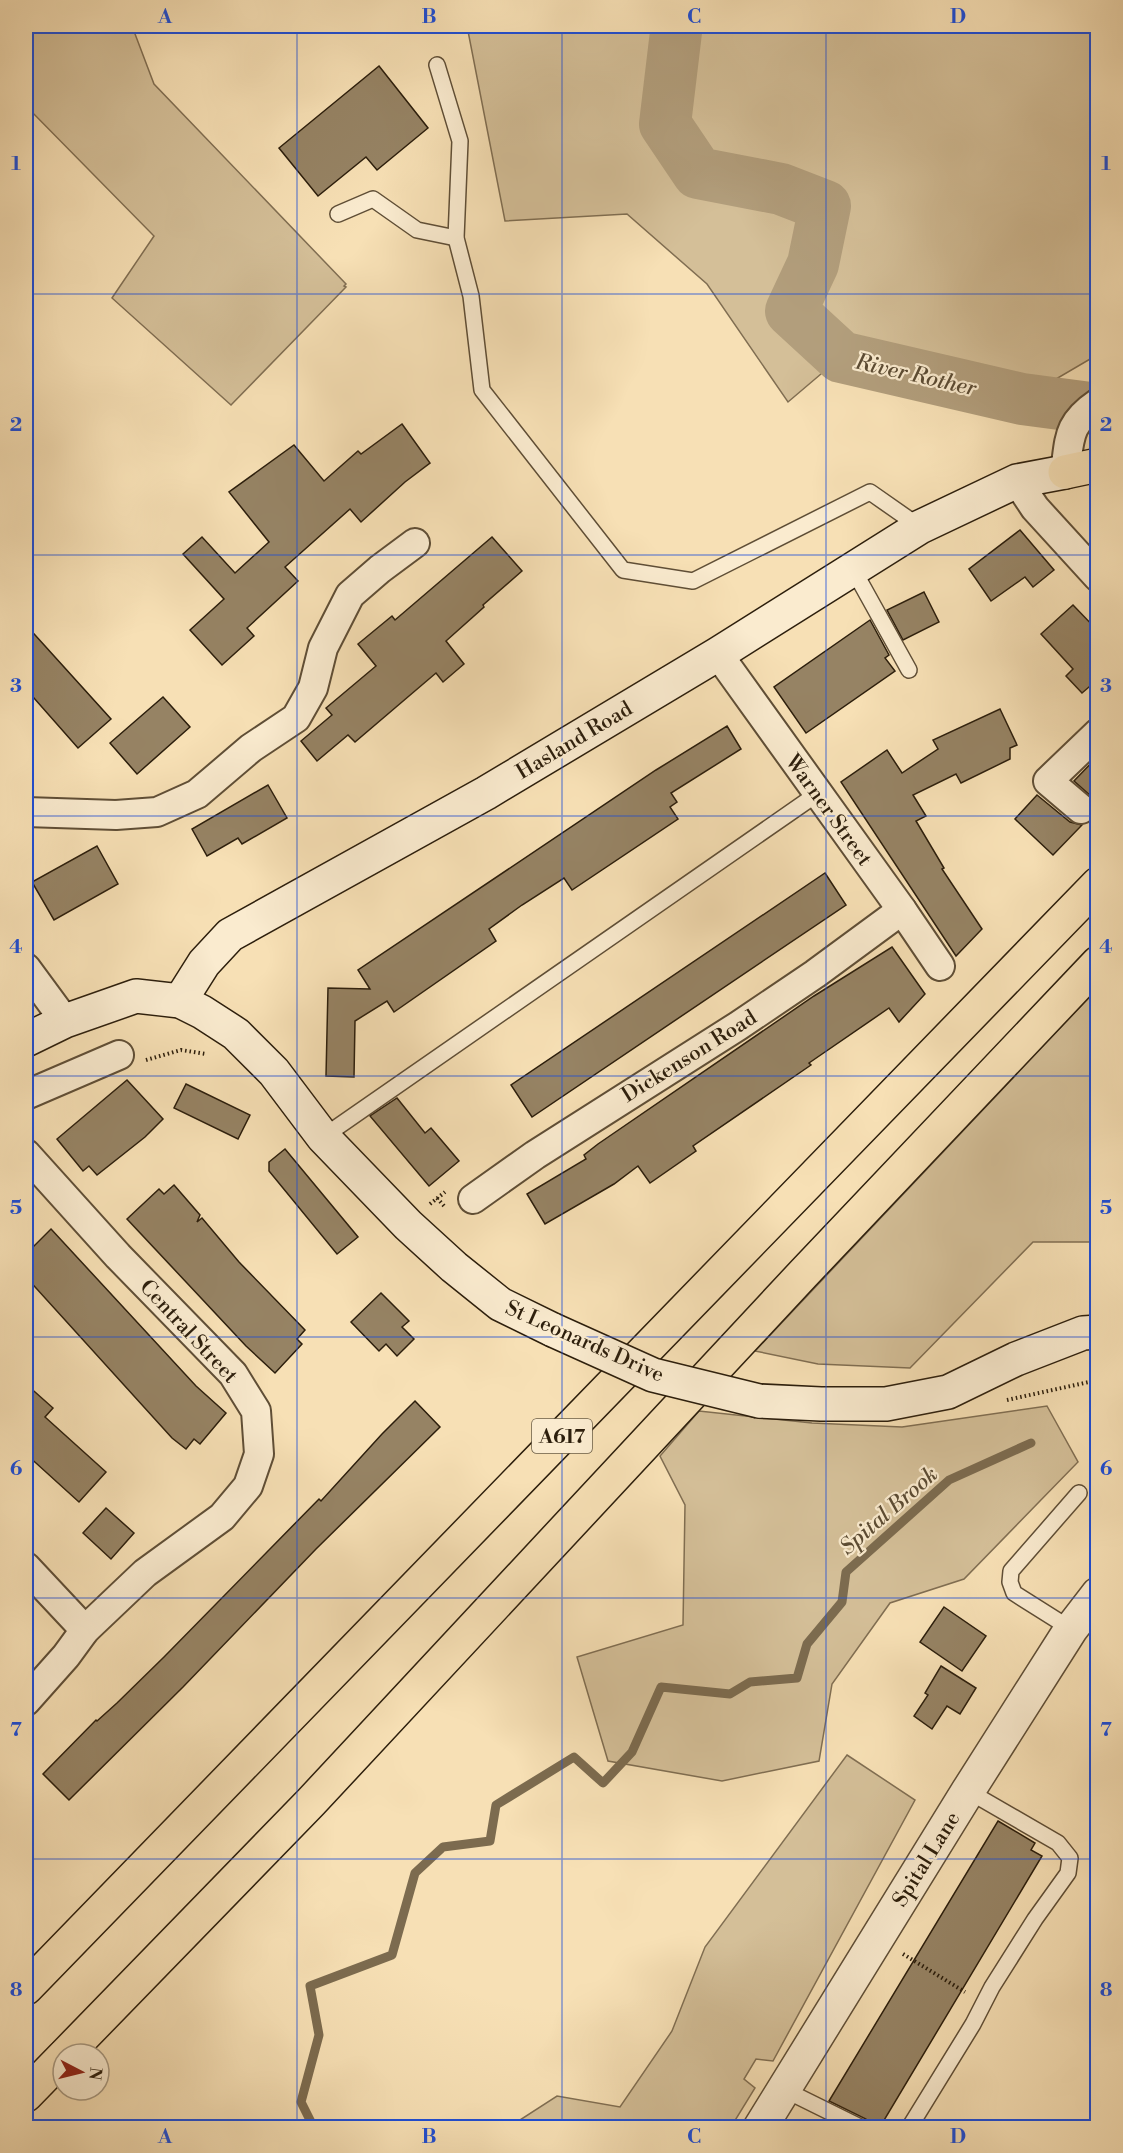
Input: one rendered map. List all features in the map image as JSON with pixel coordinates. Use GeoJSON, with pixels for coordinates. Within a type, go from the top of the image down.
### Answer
{"type":"FeatureCollection","features":[{"type":"Feature","properties":{"kind":"highway"},"geometry":{"type":"LineString","coordinates":[[1065,472],[1098,465]]}},
{"type":"Feature","properties":{"kind":"highway","name":"A617"},"geometry":{"type":"LineString","coordinates":[[26,1988],[1098,884]]}},
{"type":"Feature","properties":{"kind":"highway"},"geometry":{"type":"LineString","coordinates":[[79,2042],[312,1802],[803,1274],[1098,963]]}},
{"type":"Feature","properties":{"kind":"highway"},"geometry":{"type":"LineString","coordinates":[[26,2095],[51,2070]]}},
{"type":"Feature","properties":{"kind":"main road","name":"Hasland Road"},"geometry":{"type":"LineString","coordinates":[[180,1000],[204,963],[230,935],[486,793],[718,654],[920,527],[1017,481],[1065,472]]}},
{"type":"Feature","properties":{"kind":"main road"},"geometry":{"type":"LineString","coordinates":[[26,1040],[65,1021],[136,996],[180,1000]]}},
{"type":"Feature","properties":{"kind":"main road","name":"St Leonards Drive"},"geometry":{"type":"LineString","coordinates":[[180,1000],[236,1034],[274,1072],[323,1137],[408,1225],[454,1267],[500,1304],[653,1376],[759,1401],[886,1404],[948,1392],[1016,1359],[1083,1334],[1098,1332]]}},
{"type":"Feature","properties":{"kind":"main road","name":"Spital Lane"},"geometry":{"type":"LineString","coordinates":[[760,2127],[968,1791],[1071,1629],[1098,1593]]}},
{"type":"Feature","properties":{"kind":"street"},"geometry":{"type":"LineString","coordinates":[[1065,472],[1071,431],[1082,413],[1098,403]]}},
{"type":"Feature","properties":{"kind":"street"},"geometry":{"type":"LineString","coordinates":[[1017,481],[1035,508],[1098,577]]}},
{"type":"Feature","properties":{"kind":"street"},"geometry":{"type":"LineString","coordinates":[[26,812],[116,815],[157,812],[196,794],[251,748],[296,718],[313,688],[324,648],[350,595],[380,568],[415,543]]}},
{"type":"Feature","properties":{"kind":"street","name":"Warner Street"},"geometry":{"type":"LineString","coordinates":[[718,654],[940,966]]}},
{"type":"Feature","properties":{"kind":"street"},"geometry":{"type":"LineString","coordinates":[[1081,809],[1048,781],[1098,733]]}},
{"type":"Feature","properties":{"kind":"street","name":"Dickenson Road"},"geometry":{"type":"LineString","coordinates":[[473,1199],[535,1155],[815,974],[902,910]]}},
{"type":"Feature","properties":{"kind":"street"},"geometry":{"type":"LineString","coordinates":[[26,968],[65,1021]]}},
{"type":"Feature","properties":{"kind":"street"},"geometry":{"type":"LineString","coordinates":[[26,1095],[119,1055]]}},
{"type":"Feature","properties":{"kind":"street","name":"Central Street"},"geometry":{"type":"LineString","coordinates":[[26,1154],[118,1256],[233,1374],[255,1411],[259,1454],[248,1486],[222,1517],[145,1572],[86,1630],[26,1701]]}},
{"type":"Feature","properties":{"kind":"street"},"geometry":{"type":"LineString","coordinates":[[26,1567],[86,1630]]}},
{"type":"Feature","properties":{"kind":"lane"},"geometry":{"type":"LineString","coordinates":[[437,65],[460,141],[456,238],[471,296],[482,390],[623,570],[693,581],[870,492],[920,527]]}},
{"type":"Feature","properties":{"kind":"lane"},"geometry":{"type":"LineString","coordinates":[[338,214],[373,199],[417,230],[456,238]]}},
{"type":"Feature","properties":{"kind":"lane"},"geometry":{"type":"LineString","coordinates":[[853,569],[909,670]]}},
{"type":"Feature","properties":{"kind":"lane"},"geometry":{"type":"LineString","coordinates":[[323,1137],[817,794]]}},
{"type":"Feature","properties":{"kind":"lane"},"geometry":{"type":"LineString","coordinates":[[1071,1629],[1014,1593],[1010,1582],[1011,1571],[1079,1493]]}},
{"type":"Feature","properties":{"kind":"lane"},"geometry":{"type":"LineString","coordinates":[[909,2127],[1035,1919],[1068,1873],[1070,1858],[1058,1843],[968,1791]]}},
{"type":"Feature","properties":{"kind":"lane"},"geometry":{"type":"LineString","coordinates":[[783,2089],[862,2127]]}},
{"type":"Feature","properties":{"kind":"path"},"geometry":{"type":"LineString","coordinates":[[119,1055],[142,1061],[181,1050],[208,1054]]}},
{"type":"Feature","properties":{"kind":"path"},"geometry":{"type":"LineString","coordinates":[[877,1938],[984,2004]]}},
{"type":"Feature","properties":{"kind":"shaded area"},"geometry":{"type":"Polygon","coordinates":[[[26,26],[132,26],[154,84],[346,284],[344,286],[346,287],[231,405],[112,298],[154,236],[26,106],[26,26]]]}},
{"type":"Feature","properties":{"kind":"shaded area"},"geometry":{"type":"Polygon","coordinates":[[[467,26],[1097,26],[1097,355],[1022,399],[841,357],[788,402],[707,284],[627,214],[505,221],[467,26]]]}},
{"type":"Feature","properties":{"kind":"shaded area"},"geometry":{"type":"Polygon","coordinates":[[[1097,989],[1097,1242],[1033,1242],[910,1368],[818,1364],[755,1351],[1097,989]]]}},
{"type":"Feature","properties":{"kind":"shaded area"},"geometry":{"type":"Polygon","coordinates":[[[1047,1406],[1078,1462],[964,1579],[890,1603],[832,1684],[819,1761],[722,1781],[608,1761],[577,1657],[683,1625],[685,1505],[660,1456],[699,1411],[812,1423],[902,1427],[1047,1406]]]}},
{"type":"Feature","properties":{"kind":"shaded area"},"geometry":{"type":"Polygon","coordinates":[[[847,1755],[915,1800],[773,2061],[756,2059],[744,2079],[755,2088],[731,2127],[509,2127],[557,2096],[620,2107],[672,2031],[705,1947],[847,1755]]]}},
{"type":"Feature","properties":{"kind":"building"},"geometry":{"type":"Polygon","coordinates":[[[379,66],[428,128],[377,170],[366,157],[318,196],[279,148],[379,66]]]}},
{"type":"Feature","properties":{"kind":"building"},"geometry":{"type":"Polygon","coordinates":[[[402,424],[430,463],[405,482],[361,522],[350,509],[285,567],[298,581],[247,628],[254,636],[222,665],[190,630],[224,599],[183,554],[202,537],[235,573],[269,542],[229,492],[294,445],[324,481],[358,451],[361,454],[402,424]]]}},
{"type":"Feature","properties":{"kind":"building"},"geometry":{"type":"Polygon","coordinates":[[[1020,530],[1054,570],[1033,587],[1025,577],[991,601],[969,569],[1020,530]]]}},
{"type":"Feature","properties":{"kind":"building"},"geometry":{"type":"Polygon","coordinates":[[[492,537],[522,571],[446,641],[464,664],[443,682],[436,673],[355,742],[348,735],[317,761],[301,741],[332,715],[326,708],[376,666],[358,644],[392,616],[395,620],[492,537]]]}},
{"type":"Feature","properties":{"kind":"building"},"geometry":{"type":"Polygon","coordinates":[[[924,592],[939,622],[903,640],[887,610],[924,592]]]}},
{"type":"Feature","properties":{"kind":"building"},"geometry":{"type":"Polygon","coordinates":[[[1073,605],[1098,631],[1098,696],[1089,687],[1082,693],[1066,676],[1073,669],[1041,634],[1073,605]]]}},
{"type":"Feature","properties":{"kind":"building"},"geometry":{"type":"Polygon","coordinates":[[[870,620],[889,655],[885,658],[895,671],[806,733],[774,687],[870,620]]]}},
{"type":"Feature","properties":{"kind":"building"},"geometry":{"type":"Polygon","coordinates":[[[26,625],[111,719],[78,748],[26,689],[26,625]]]}},
{"type":"Feature","properties":{"kind":"building"},"geometry":{"type":"Polygon","coordinates":[[[163,697],[190,727],[137,774],[110,743],[163,697]]]}},
{"type":"Feature","properties":{"kind":"building"},"geometry":{"type":"Polygon","coordinates":[[[1000,709],[1017,745],[1010,748],[1010,759],[961,783],[956,774],[913,795],[926,816],[916,821],[944,868],[942,869],[982,929],[956,956],[841,782],[887,750],[902,773],[938,749],[933,740],[1000,709]]]}},
{"type":"Feature","properties":{"kind":"building"},"geometry":{"type":"Polygon","coordinates":[[[727,726],[741,749],[671,793],[677,802],[670,807],[678,819],[572,890],[564,878],[522,905],[489,929],[496,941],[394,1012],[387,1001],[355,1021],[354,1077],[326,1076],[328,988],[370,989],[358,970],[656,770],[727,726]]]}},
{"type":"Feature","properties":{"kind":"building"},"geometry":{"type":"Polygon","coordinates":[[[1098,756],[1097,808],[1092,797],[1074,781],[1098,756]]]}},
{"type":"Feature","properties":{"kind":"building"},"geometry":{"type":"Polygon","coordinates":[[[268,785],[287,818],[242,844],[238,838],[207,856],[192,829],[268,785]]]}},
{"type":"Feature","properties":{"kind":"building"},"geometry":{"type":"Polygon","coordinates":[[[1037,795],[1070,822],[1082,825],[1053,855],[1015,819],[1037,795]]]}},
{"type":"Feature","properties":{"kind":"building"},"geometry":{"type":"Polygon","coordinates":[[[97,846],[118,884],[54,920],[32,882],[97,846]]]}},
{"type":"Feature","properties":{"kind":"building"},"geometry":{"type":"Polygon","coordinates":[[[825,873],[846,905],[532,1117],[511,1085],[825,873]]]}},
{"type":"Feature","properties":{"kind":"building"},"geometry":{"type":"Polygon","coordinates":[[[892,947],[925,994],[899,1022],[889,1008],[693,1146],[696,1151],[650,1183],[638,1166],[614,1184],[545,1224],[527,1194],[586,1159],[584,1155],[598,1144],[814,996],[892,947]]]}},
{"type":"Feature","properties":{"kind":"building"},"geometry":{"type":"Polygon","coordinates":[[[127,1080],[163,1119],[145,1137],[97,1175],[89,1166],[83,1171],[57,1139],[127,1080]]]}},
{"type":"Feature","properties":{"kind":"building"},"geometry":{"type":"Polygon","coordinates":[[[186,1084],[250,1115],[238,1139],[174,1108],[186,1084]]]}},
{"type":"Feature","properties":{"kind":"building"},"geometry":{"type":"Polygon","coordinates":[[[397,1098],[425,1133],[431,1128],[459,1161],[429,1186],[370,1116],[397,1098]]]}},
{"type":"Feature","properties":{"kind":"building"},"geometry":{"type":"Polygon","coordinates":[[[285,1149],[358,1237],[337,1254],[269,1171],[269,1162],[285,1149]]]}},
{"type":"Feature","properties":{"kind":"building"},"geometry":{"type":"Polygon","coordinates":[[[174,1185],[200,1215],[197,1222],[202,1218],[239,1262],[305,1330],[297,1339],[302,1344],[275,1373],[246,1346],[127,1219],[159,1189],[164,1194],[174,1185]]]}},
{"type":"Feature","properties":{"kind":"building"},"geometry":{"type":"Polygon","coordinates":[[[51,1229],[196,1386],[226,1413],[200,1444],[194,1439],[186,1449],[172,1438],[26,1277],[26,1254],[51,1229]]]}},
{"type":"Feature","properties":{"kind":"building"},"geometry":{"type":"Polygon","coordinates":[[[381,1293],[409,1321],[402,1327],[414,1339],[397,1356],[386,1344],[379,1351],[351,1322],[381,1293]]]}},
{"type":"Feature","properties":{"kind":"building"},"geometry":{"type":"Polygon","coordinates":[[[26,1384],[53,1408],[45,1417],[106,1472],[79,1502],[26,1454],[26,1384]]]}},
{"type":"Feature","properties":{"kind":"building"},"geometry":{"type":"Polygon","coordinates":[[[415,1401],[440,1427],[316,1549],[183,1687],[69,1800],[43,1774],[96,1720],[117,1703],[164,1657],[319,1499],[321,1501],[415,1401]]]}},
{"type":"Feature","properties":{"kind":"building"},"geometry":{"type":"Polygon","coordinates":[[[106,1508],[134,1533],[111,1559],[83,1533],[106,1508]]]}},
{"type":"Feature","properties":{"kind":"building"},"geometry":{"type":"Polygon","coordinates":[[[944,1607],[986,1636],[962,1671],[920,1642],[944,1607]]]}},
{"type":"Feature","properties":{"kind":"building"},"geometry":{"type":"Polygon","coordinates":[[[941,1666],[976,1688],[960,1714],[947,1706],[932,1729],[914,1716],[928,1695],[925,1693],[941,1666]]]}},
{"type":"Feature","properties":{"kind":"building"},"geometry":{"type":"Polygon","coordinates":[[[998,1821],[1035,1843],[1031,1850],[1042,1856],[880,2127],[872,2127],[866,2119],[829,2101],[998,1821]]]}},
{"type":"Feature","properties":{"kind":"waterway","name":"River Rother"},"geometry":{"type":"LineString","coordinates":[[675,26],[665,124],[698,173],[781,189],[825,206],[813,264],[791,311],[841,357],[1022,399],[1098,409]]}},
{"type":"Feature","properties":{"kind":"waterway","name":"Spital Brook"},"geometry":{"type":"LineString","coordinates":[[314,2128],[301,2102],[319,2035],[310,1986],[392,1955],[415,1873],[443,1847],[490,1841],[496,1805],[574,1757],[603,1783],[632,1752],[661,1687],[730,1694],[750,1682],[797,1678],[807,1644],[842,1602],[846,1572],[949,1480],[1031,1443]]}}]}
